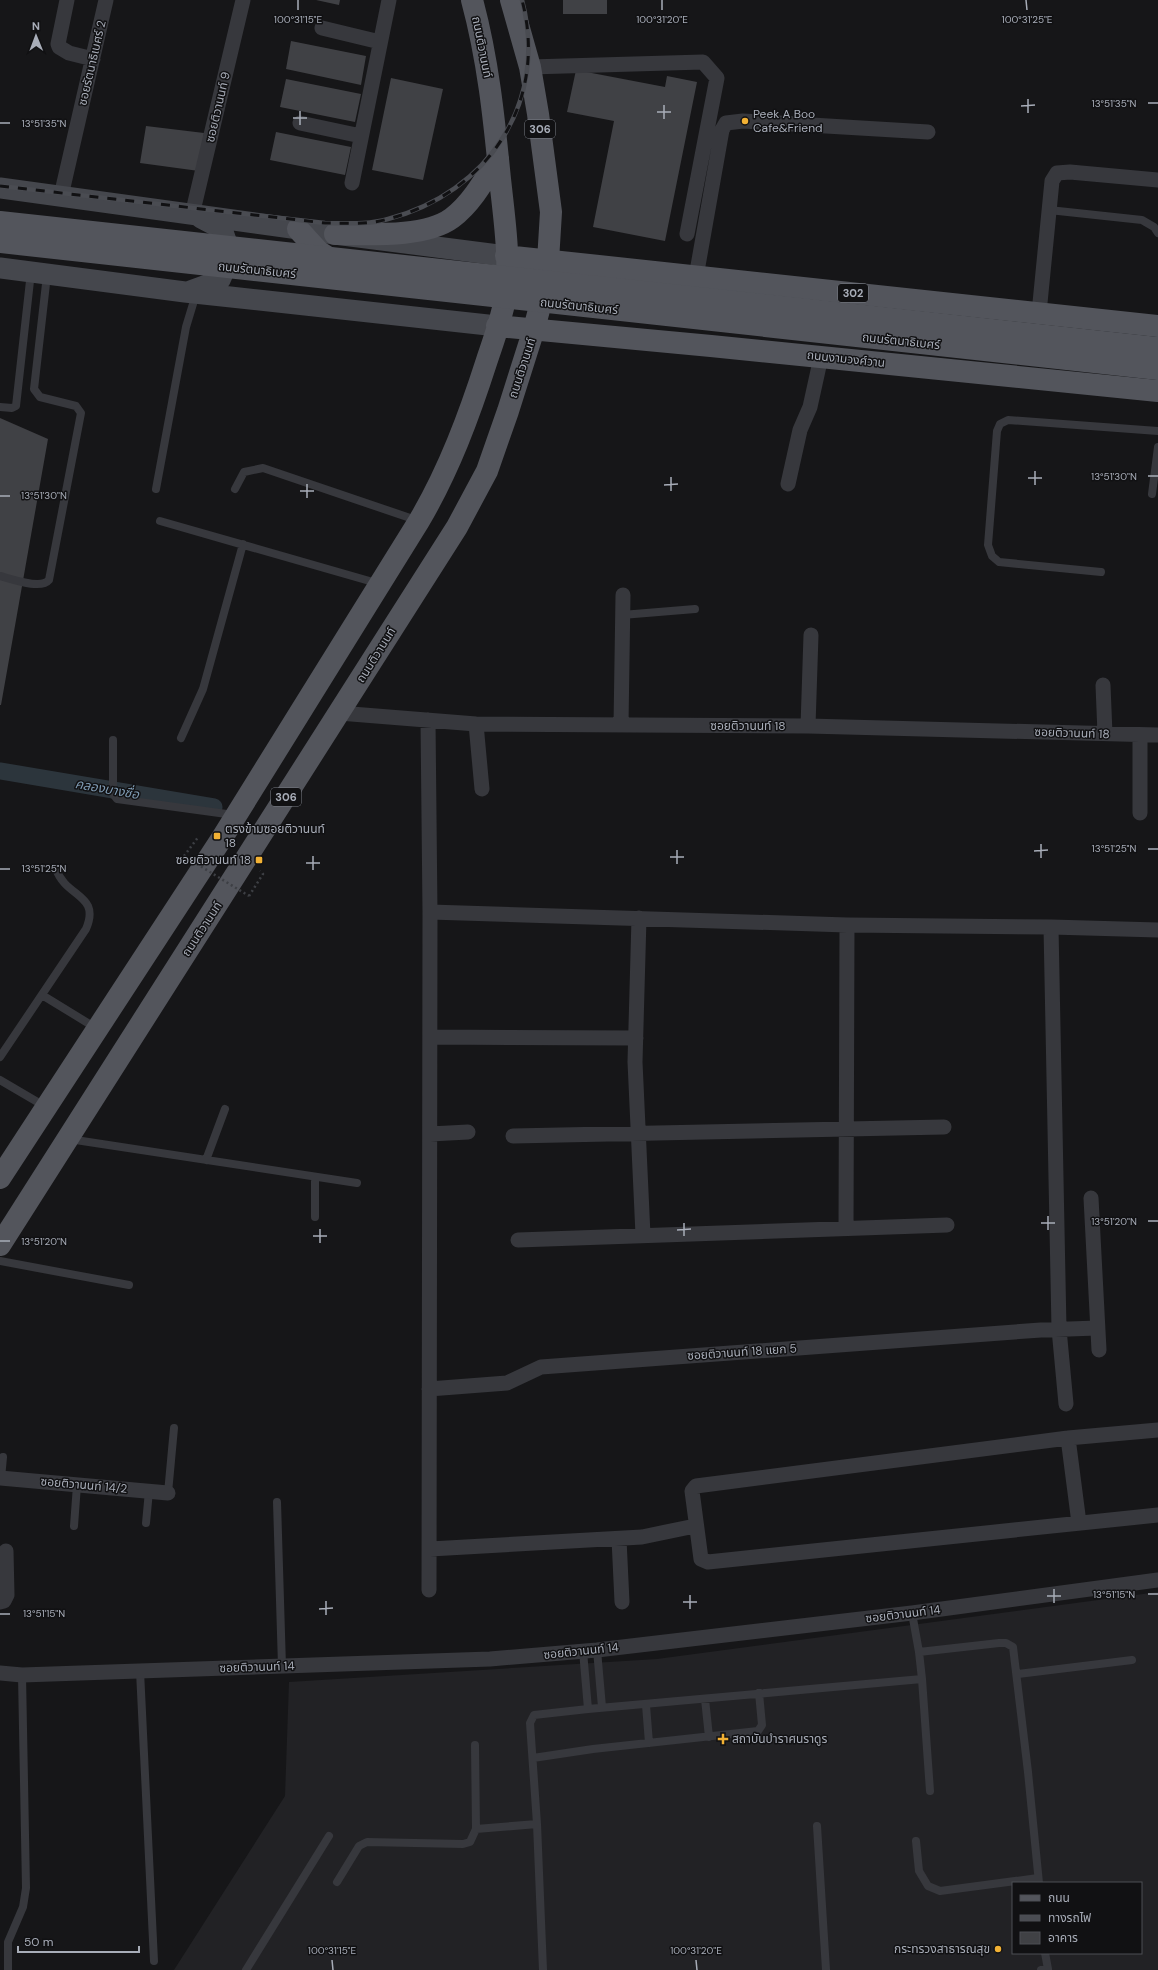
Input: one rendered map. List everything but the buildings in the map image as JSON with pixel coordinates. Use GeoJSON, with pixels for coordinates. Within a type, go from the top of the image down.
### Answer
{"type":"FeatureCollection","features":[{"type":"Feature","properties":{"kind":"main road","name":"ถนนติวานนท์"},"geometry":{"type":"LineString","coordinates":[[0,1178],[222,838],[419,521],[435,494],[458,442],[475,397],[498,326],[506,294],[506,262],[492,100],[479,27],[472,0]]}},
{"type":"Feature","properties":{"kind":"main road","name":"ถนนติวานนท์"},"geometry":{"type":"LineString","coordinates":[[0,1245],[457,527],[487,471],[508,411],[536,322],[548,261],[551,212],[530,67],[511,0]]}},
{"type":"Feature","properties":{"kind":"main road"},"geometry":{"type":"LineString","coordinates":[[336,234],[424,230],[447,222],[477,192],[498,158]]}},
{"type":"Feature","properties":{"kind":"main road","name":"302"},"geometry":{"type":"LineString","coordinates":[[0,188],[336,234],[506,262],[548,261],[1158,326]]}},
{"type":"Feature","properties":{"kind":"main road"},"geometry":{"type":"LineString","coordinates":[[191,293],[220,280],[232,255],[222,229],[194,215]]}},
{"type":"Feature","properties":{"kind":"main road","name":"ถนนรัตนาธิเบศร์"},"geometry":{"type":"LineString","coordinates":[[0,222],[1158,348]]}},
{"type":"Feature","properties":{"kind":"main road"},"geometry":{"type":"LineString","coordinates":[[298,229],[318,250],[332,261],[349,269],[487,285],[506,294],[536,322]]}},
{"type":"Feature","properties":{"kind":"main road","name":"ถนนรัตนาธิเบศร์"},"geometry":{"type":"LineString","coordinates":[[0,242],[1158,369]]}},
{"type":"Feature","properties":{"kind":"main road"},"geometry":{"type":"LineString","coordinates":[[506,262],[544,287],[563,294],[672,313],[689,323],[711,346]]}},
{"type":"Feature","properties":{"kind":"main road"},"geometry":{"type":"LineString","coordinates":[[0,268],[191,293],[498,326],[536,322]]}},
{"type":"Feature","properties":{"kind":"main road","name":"ถนนงามวงศ์วาน"},"geometry":{"type":"LineString","coordinates":[[536,322],[711,346],[1158,391]]}},
{"type":"Feature","properties":{"kind":"street"},"geometry":{"type":"LineString","coordinates":[[67,0],[58,44],[59,47],[69,53],[92,59]]}},
{"type":"Feature","properties":{"kind":"street","name":"ซอยรัตนาธิเบศร์ 2"},"geometry":{"type":"LineString","coordinates":[[61,196],[106,0]]}},
{"type":"Feature","properties":{"kind":"street","name":"ซอยติวานนท์ 9"},"geometry":{"type":"LineString","coordinates":[[194,215],[243,0]]}},
{"type":"Feature","properties":{"kind":"street"},"geometry":{"type":"LineString","coordinates":[[352,183],[389,0]]}},
{"type":"Feature","properties":{"kind":"street"},"geometry":{"type":"LineString","coordinates":[[322,28],[380,42]]}},
{"type":"Feature","properties":{"kind":"street"},"geometry":{"type":"LineString","coordinates":[[530,67],[703,62],[717,78],[687,234]]}},
{"type":"Feature","properties":{"kind":"street"},"geometry":{"type":"LineString","coordinates":[[696,277],[722,130],[726,123],[743,120],[928,132]]}},
{"type":"Feature","properties":{"kind":"street"},"geometry":{"type":"LineString","coordinates":[[300,123],[361,136]]}},
{"type":"Feature","properties":{"kind":"street"},"geometry":{"type":"LineString","coordinates":[[1039,313],[1052,181],[1057,173],[1070,172],[1158,180]]}},
{"type":"Feature","properties":{"kind":"street"},"geometry":{"type":"LineString","coordinates":[[788,484],[800,430],[810,407],[821,357]]}},
{"type":"Feature","properties":{"kind":"street"},"geometry":{"type":"LineString","coordinates":[[621,725],[623,595]]}},
{"type":"Feature","properties":{"kind":"street"},"geometry":{"type":"LineString","coordinates":[[808,726],[811,635]]}},
{"type":"Feature","properties":{"kind":"street"},"geometry":{"type":"LineString","coordinates":[[1103,686],[1105,734]]}},
{"type":"Feature","properties":{"kind":"street","name":"ซอยติวานนท์ 18"},"geometry":{"type":"LineString","coordinates":[[339,713],[476,724],[808,726],[1158,735]]}},
{"type":"Feature","properties":{"kind":"street"},"geometry":{"type":"LineString","coordinates":[[428,720],[430,912],[429,1590]]}},
{"type":"Feature","properties":{"kind":"street"},"geometry":{"type":"LineString","coordinates":[[476,724],[482,789]]}},
{"type":"Feature","properties":{"kind":"street"},"geometry":{"type":"LineString","coordinates":[[1140,735],[1140,813]]}},
{"type":"Feature","properties":{"kind":"street"},"geometry":{"type":"LineString","coordinates":[[430,912],[847,925],[1051,927],[1158,930]]}},
{"type":"Feature","properties":{"kind":"street"},"geometry":{"type":"LineString","coordinates":[[639,918],[636,1038],[638,1134],[643,1235]]}},
{"type":"Feature","properties":{"kind":"street"},"geometry":{"type":"LineString","coordinates":[[846,1228],[847,925]]}},
{"type":"Feature","properties":{"kind":"street"},"geometry":{"type":"LineString","coordinates":[[1051,927],[1059,1329],[1066,1404]]}},
{"type":"Feature","properties":{"kind":"street"},"geometry":{"type":"LineString","coordinates":[[430,1037],[636,1038]]}},
{"type":"Feature","properties":{"kind":"street"},"geometry":{"type":"LineString","coordinates":[[513,1136],[944,1127]]}},
{"type":"Feature","properties":{"kind":"street"},"geometry":{"type":"LineString","coordinates":[[430,1134],[468,1132]]}},
{"type":"Feature","properties":{"kind":"street"},"geometry":{"type":"LineString","coordinates":[[1091,1198],[1099,1350]]}},
{"type":"Feature","properties":{"kind":"street"},"geometry":{"type":"LineString","coordinates":[[518,1240],[947,1224]]}},
{"type":"Feature","properties":{"kind":"street","name":"ซอยติวานนท์ 18 แยก 5"},"geometry":{"type":"LineString","coordinates":[[429,1389],[506,1383],[541,1367],[1059,1329],[1098,1328]]}},
{"type":"Feature","properties":{"kind":"street"},"geometry":{"type":"LineString","coordinates":[[1158,1430],[1068,1438],[696,1486],[692,1491],[695,1526],[701,1559],[708,1562],[1158,1515]]}},
{"type":"Feature","properties":{"kind":"street"},"geometry":{"type":"LineString","coordinates":[[1068,1438],[1079,1523]]}},
{"type":"Feature","properties":{"kind":"street","name":"ซอยติวานนท์ 14/2"},"geometry":{"type":"LineString","coordinates":[[0,1478],[168,1493]]}},
{"type":"Feature","properties":{"kind":"street"},"geometry":{"type":"LineString","coordinates":[[430,1549],[642,1537],[695,1526]]}},
{"type":"Feature","properties":{"kind":"street"},"geometry":{"type":"LineString","coordinates":[[619,1538],[622,1602]]}},
{"type":"Feature","properties":{"kind":"street"},"geometry":{"type":"LineString","coordinates":[[0,1602],[4,1601],[7,1595],[6,1551]]}},
{"type":"Feature","properties":{"kind":"street","name":"ซอยติวานนท์ 14"},"geometry":{"type":"LineString","coordinates":[[0,1673],[22,1674],[140,1671],[490,1659],[590,1651],[912,1613],[1158,1580]]}},
{"type":"Feature","properties":{"kind":"lane"},"geometry":{"type":"LineString","coordinates":[[1049,210],[1142,220],[1154,227],[1158,233]]}},
{"type":"Feature","properties":{"kind":"lane"},"geometry":{"type":"LineString","coordinates":[[0,407],[12,408],[16,406],[39,273]]}},
{"type":"Feature","properties":{"kind":"lane"},"geometry":{"type":"LineString","coordinates":[[0,576],[37,585],[44,584],[49,580],[80,414],[77,406],[40,397],[34,389],[39,273]]}},
{"type":"Feature","properties":{"kind":"lane"},"geometry":{"type":"LineString","coordinates":[[156,489],[191,293]]}},
{"type":"Feature","properties":{"kind":"lane"},"geometry":{"type":"LineString","coordinates":[[1101,572],[999,562],[992,556],[988,545],[997,431],[1000,424],[1008,420],[1158,431]]}},
{"type":"Feature","properties":{"kind":"lane"},"geometry":{"type":"LineString","coordinates":[[1152,494],[1158,447]]}},
{"type":"Feature","properties":{"kind":"lane"},"geometry":{"type":"LineString","coordinates":[[235,489],[244,472],[263,468],[419,521]]}},
{"type":"Feature","properties":{"kind":"lane"},"geometry":{"type":"LineString","coordinates":[[160,521],[380,584]]}},
{"type":"Feature","properties":{"kind":"lane"},"geometry":{"type":"LineString","coordinates":[[181,738],[203,689],[242,544]]}},
{"type":"Feature","properties":{"kind":"lane"},"geometry":{"type":"LineString","coordinates":[[622,615],[695,609]]}},
{"type":"Feature","properties":{"kind":"lane"},"geometry":{"type":"LineString","coordinates":[[113,740],[114,794],[118,799],[235,815]]}},
{"type":"Feature","properties":{"kind":"lane"},"geometry":{"type":"LineString","coordinates":[[0,1057],[86,929],[91,914],[89,905],[59,878],[56,869]]}},
{"type":"Feature","properties":{"kind":"lane"},"geometry":{"type":"LineString","coordinates":[[42,995],[98,1029]]}},
{"type":"Feature","properties":{"kind":"lane"},"geometry":{"type":"LineString","coordinates":[[0,1080],[46,1107]]}},
{"type":"Feature","properties":{"kind":"lane"},"geometry":{"type":"LineString","coordinates":[[206,1160],[225,1109]]}},
{"type":"Feature","properties":{"kind":"lane"},"geometry":{"type":"LineString","coordinates":[[68,1139],[357,1183]]}},
{"type":"Feature","properties":{"kind":"lane"},"geometry":{"type":"LineString","coordinates":[[315,1177],[315,1217]]}},
{"type":"Feature","properties":{"kind":"lane"},"geometry":{"type":"LineString","coordinates":[[0,1261],[129,1285]]}},
{"type":"Feature","properties":{"kind":"lane"},"geometry":{"type":"LineString","coordinates":[[168,1493],[174,1428]]}},
{"type":"Feature","properties":{"kind":"lane"},"geometry":{"type":"LineString","coordinates":[[0,1478],[3,1457]]}},
{"type":"Feature","properties":{"kind":"lane"},"geometry":{"type":"LineString","coordinates":[[74,1526],[76,1485]]}},
{"type":"Feature","properties":{"kind":"lane"},"geometry":{"type":"LineString","coordinates":[[146,1523],[149,1491]]}},
{"type":"Feature","properties":{"kind":"lane"},"geometry":{"type":"LineString","coordinates":[[277,1502],[282,1666]]}},
{"type":"Feature","properties":{"kind":"lane"},"geometry":{"type":"LineString","coordinates":[[912,1613],[922,1679],[930,1791]]}},
{"type":"Feature","properties":{"kind":"lane"},"geometry":{"type":"LineString","coordinates":[[919,1652],[1006,1643],[1013,1647],[1018,1674],[1039,1881]]}},
{"type":"Feature","properties":{"kind":"lane"},"geometry":{"type":"LineString","coordinates":[[590,1651],[602,1707]]}},
{"type":"Feature","properties":{"kind":"lane"},"geometry":{"type":"LineString","coordinates":[[588,1709],[590,1651]]}},
{"type":"Feature","properties":{"kind":"lane"},"geometry":{"type":"LineString","coordinates":[[1018,1674],[1132,1660]]}},
{"type":"Feature","properties":{"kind":"lane"},"geometry":{"type":"LineString","coordinates":[[140,1671],[154,1961]]}},
{"type":"Feature","properties":{"kind":"lane"},"geometry":{"type":"LineString","coordinates":[[8,1970],[8,1942],[23,1907],[26,1888],[22,1674]]}},
{"type":"Feature","properties":{"kind":"lane"},"geometry":{"type":"LineString","coordinates":[[543,1970],[537,1824],[530,1723],[534,1715],[602,1707],[646,1705],[759,1693],[922,1679]]}},
{"type":"Feature","properties":{"kind":"lane"},"geometry":{"type":"LineString","coordinates":[[533,1758],[593,1748],[755,1732],[760,1730],[759,1693]]}},
{"type":"Feature","properties":{"kind":"lane"},"geometry":{"type":"LineString","coordinates":[[705,1699],[709,1737]]}},
{"type":"Feature","properties":{"kind":"lane"},"geometry":{"type":"LineString","coordinates":[[646,1705],[649,1743]]}},
{"type":"Feature","properties":{"kind":"lane"},"geometry":{"type":"LineString","coordinates":[[338,1882],[359,1846],[367,1842],[463,1844],[470,1842],[476,1829],[475,1745]]}},
{"type":"Feature","properties":{"kind":"lane"},"geometry":{"type":"LineString","coordinates":[[476,1829],[537,1824]]}},
{"type":"Feature","properties":{"kind":"lane"},"geometry":{"type":"LineString","coordinates":[[817,1826],[826,1970]]}},
{"type":"Feature","properties":{"kind":"lane"},"geometry":{"type":"LineString","coordinates":[[246,1970],[329,1836]]}},
{"type":"Feature","properties":{"kind":"lane"},"geometry":{"type":"LineString","coordinates":[[916,1840],[919,1871],[928,1886],[940,1891],[1012,1884]]}},
{"type":"Feature","properties":{"kind":"lane"},"geometry":{"type":"LineString","coordinates":[[1046,1954],[1046,1970]]}},
{"type":"Feature","properties":{"kind":"path"},"geometry":{"type":"LineString","coordinates":[[199,835],[184,856],[249,896],[263,874]]}},
{"type":"Feature","properties":{"kind":"shaded area","name":"สถาบันบำราศนราดูร"},"geometry":{"type":"Polygon","coordinates":[[[1158,1592],[1158,1970],[174,1970],[285,1796],[289,1682],[657,1659],[1158,1592]]]}},
{"type":"Feature","properties":{"kind":"waterway","name":"คลองบางซื่อ"},"geometry":{"type":"LineString","coordinates":[[0,771],[214,807]]}},
{"type":"Feature","properties":{"kind":"railway"},"geometry":{"type":"LineString","coordinates":[[0,186],[325,223],[365,223],[388,219],[424,206],[455,188],[481,165],[503,138],[518,107],[527,74],[528,38],[522,0]]}},
{"type":"Feature","properties":{"kind":"place","name":"Peek A Boo Cafe&Friend"},"geometry":{"type":"Point","coordinates":[745,121]}},
{"type":"Feature","properties":{"kind":"place","name":"ตรงข้ามซอยติวานนท์ 18"},"geometry":{"type":"Point","coordinates":[217,836]}},
{"type":"Feature","properties":{"kind":"place","name":"ซอยติวานนท์ 18"},"geometry":{"type":"Point","coordinates":[259,860]}},
{"type":"Feature","properties":{"kind":"place","name":"สถาบันบำราศนราดูร"},"geometry":{"type":"Point","coordinates":[723,1739]}},
{"type":"Feature","properties":{"kind":"place","name":"กระทรวงสาธารณสุข"},"geometry":{"type":"Point","coordinates":[998,1949]}}]}
